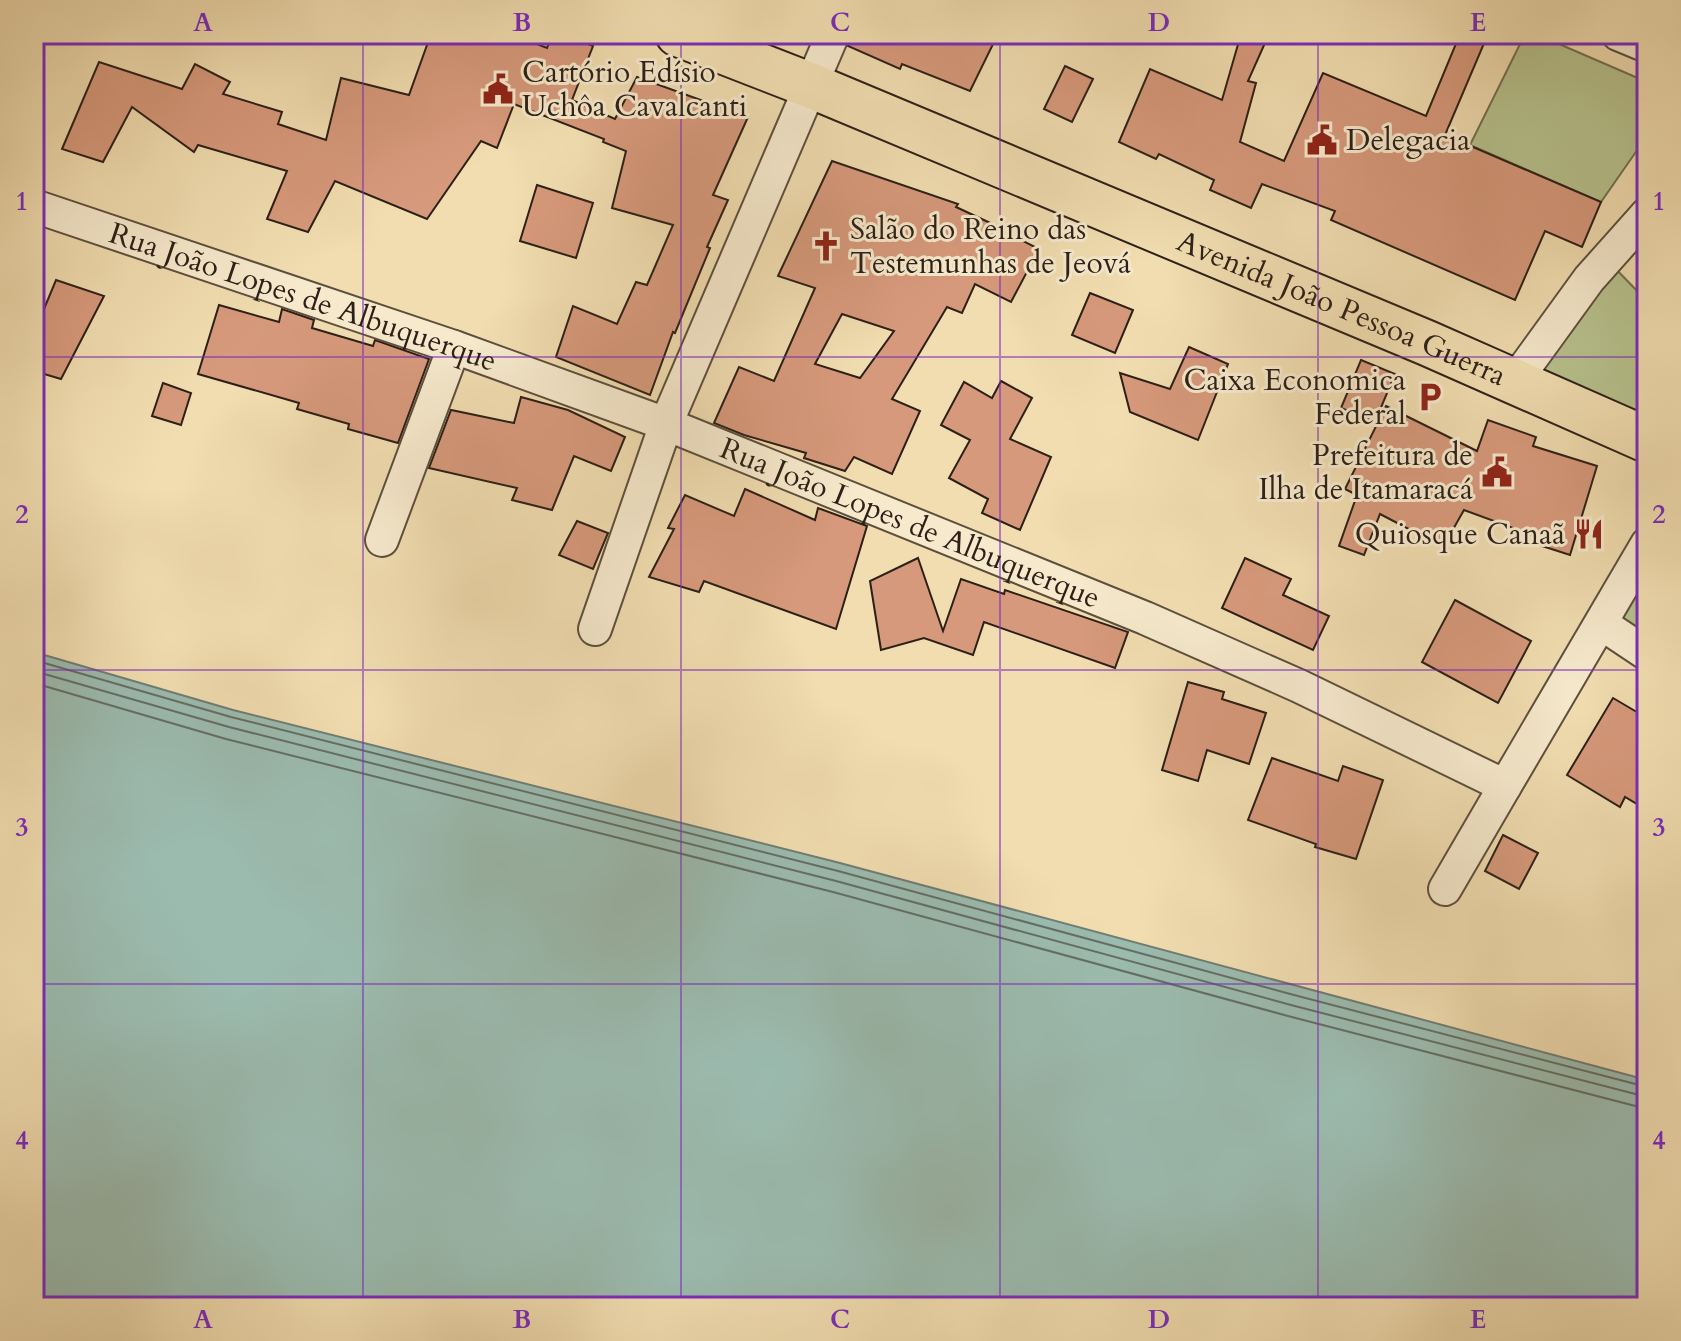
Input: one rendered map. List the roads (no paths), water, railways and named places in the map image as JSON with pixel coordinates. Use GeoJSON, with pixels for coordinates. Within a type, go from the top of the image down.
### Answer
{"type":"FeatureCollection","features":[{"type":"Feature","properties":{"kind":"main road","name":"Avenida João Pessoa Guerra"},"geometry":{"type":"LineString","coordinates":[[678,34],[812,86],[1515,381],[1647,440]]}},
{"type":"Feature","properties":{"kind":"street"},"geometry":{"type":"LineString","coordinates":[[595,629],[666,424],[833,34]]}},
{"type":"Feature","properties":{"kind":"street"},"geometry":{"type":"LineString","coordinates":[[1618,34],[1647,46]]}},
{"type":"Feature","properties":{"kind":"street","name":"Rua João Lopes de Albuquerque"},"geometry":{"type":"LineString","coordinates":[[34,206],[454,347],[666,424],[1145,618],[1299,686],[1505,786]]}},
{"type":"Feature","properties":{"kind":"street"},"geometry":{"type":"LineString","coordinates":[[1515,381],[1589,279],[1647,214]]}},
{"type":"Feature","properties":{"kind":"street"},"geometry":{"type":"LineString","coordinates":[[382,540],[454,347]]}},
{"type":"Feature","properties":{"kind":"street"},"geometry":{"type":"LineString","coordinates":[[1445,889],[1647,544]]}},
{"type":"Feature","properties":{"kind":"street"},"geometry":{"type":"LineString","coordinates":[[1602,624],[1647,654]]}},
{"type":"Feature","properties":{"kind":"water"},"geometry":{"type":"Polygon","coordinates":[[[34,652],[233,710],[840,863],[1647,1080],[1647,1307],[34,1307],[34,652]]]}},
{"type":"Feature","properties":{"kind":"place","name":"Cartório Edísio Uchôa Cavalcanti"},"geometry":{"type":"Point","coordinates":[498,89]}},
{"type":"Feature","properties":{"kind":"place","name":"Delegacia"},"geometry":{"type":"Point","coordinates":[1322,140]}},
{"type":"Feature","properties":{"kind":"place","name":"Salão do Reino das Testemunhas de Jeová"},"geometry":{"type":"Point","coordinates":[826,246]}},
{"type":"Feature","properties":{"kind":"place","name":"Caixa Economica Federal"},"geometry":{"type":"Point","coordinates":[1430,397]}},
{"type":"Feature","properties":{"kind":"place","name":"Prefeitura de Ilha de Itamaracá"},"geometry":{"type":"Point","coordinates":[1497,472]}},
{"type":"Feature","properties":{"kind":"place","name":"Quiosque Canaã"},"geometry":{"type":"Point","coordinates":[1589,534]}}]}
